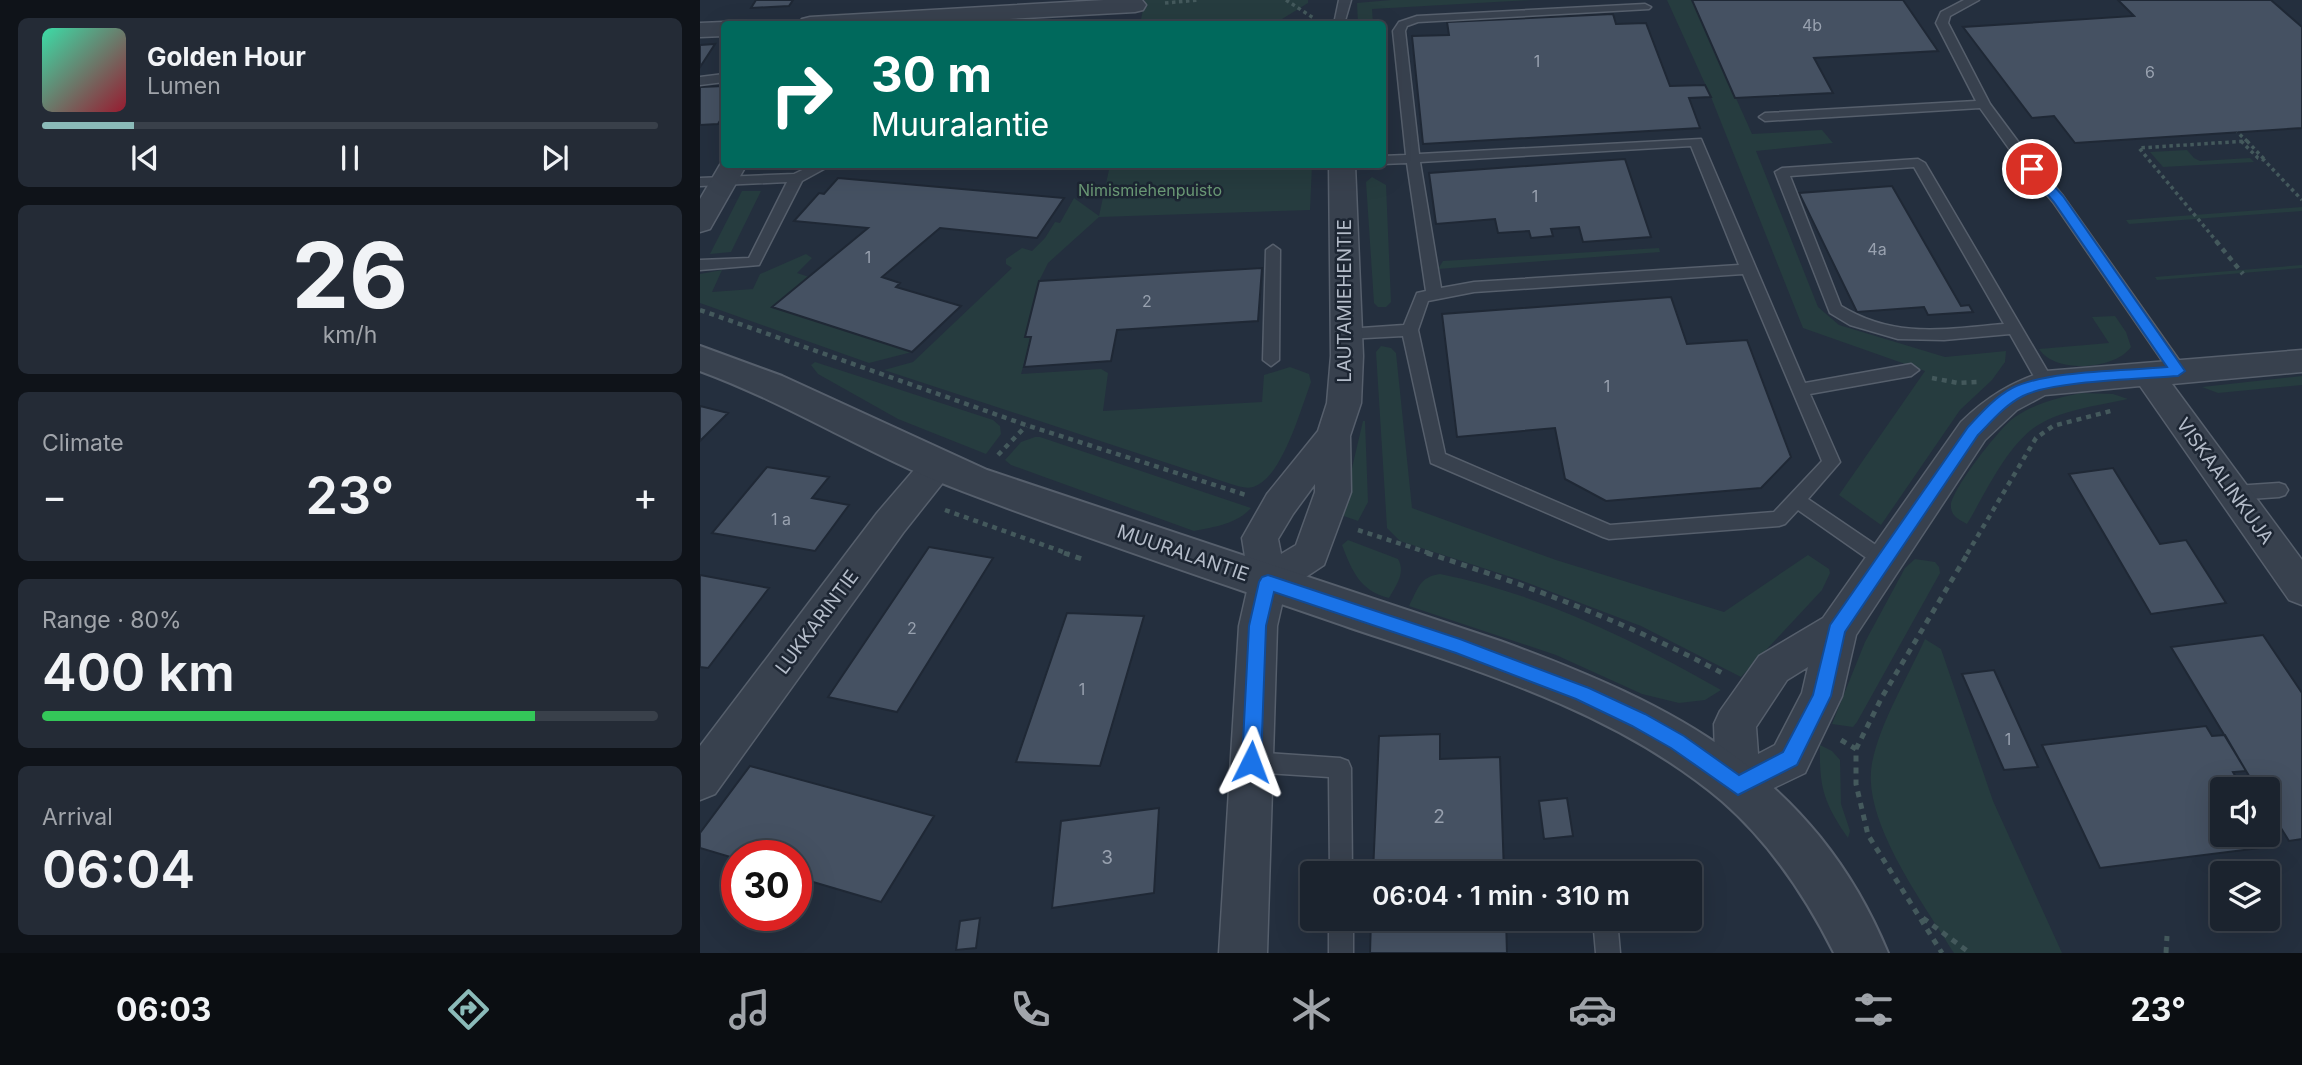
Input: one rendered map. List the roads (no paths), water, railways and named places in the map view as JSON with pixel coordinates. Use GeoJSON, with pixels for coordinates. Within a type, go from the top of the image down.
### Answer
{"type":"FeatureCollection","features":[{"type":"Feature","properties":{"kind":"street"},"geometry":{"type":"LineString","coordinates":[[814,21],[827,0]]}},
{"type":"Feature","properties":{"kind":"street"},"geometry":{"type":"LineString","coordinates":[[863,21],[1135,5]]}},
{"type":"Feature","properties":{"kind":"street"},"geometry":{"type":"LineString","coordinates":[[700,30],[721,29]]}},
{"type":"Feature","properties":{"kind":"street","name":"LAUTAMIEHENTIE"},"geometry":{"type":"LineString","coordinates":[[1334,436],[1279,504],[1261,538],[1268,582],[1311,554],[1334,492],[1334,436],[1344,404],[1347,334],[1342,168]]}},
{"type":"Feature","properties":{"kind":"street"},"geometry":{"type":"LineString","coordinates":[[700,223],[720,176]]}},
{"type":"Feature","properties":{"kind":"street","name":"MUURALANTIE"},"geometry":{"type":"LineString","coordinates":[[700,358],[729,367],[816,405],[937,466],[1460,647],[1582,693],[1639,720],[1678,742],[1738,785],[1790,838],[1830,893],[1862,953]]}},
{"type":"Feature","properties":{"kind":"street"},"geometry":{"type":"LineString","coordinates":[[1837,630],[1773,668],[1755,692],[1735,724],[1738,785],[1790,759],[1822,696],[1837,630],[1973,431],[1997,407],[2042,376],[2165,382],[2302,361]]}},
{"type":"Feature","properties":{"kind":"street","name":"VISKAALINKUJA"},"geometry":{"type":"LineString","coordinates":[[2165,382],[2235,494],[2302,589]]}},
{"type":"Feature","properties":{"kind":"street","name":"LUKKARINTIE"},"geometry":{"type":"LineString","coordinates":[[700,780],[716,731],[937,466]]}},
{"type":"Feature","properties":{"kind":"street"},"geometry":{"type":"LineString","coordinates":[[1243,953],[1258,626],[1268,582]]}},
{"type":"Feature","properties":{"kind":"lane"},"geometry":{"type":"LineString","coordinates":[[1340,21],[1345,0]]}},
{"type":"Feature","properties":{"kind":"lane"},"geometry":{"type":"LineString","coordinates":[[1973,0],[1945,14],[1942,23],[1984,104],[2020,155],[2058,199],[2165,382]]}},
{"type":"Feature","properties":{"kind":"lane"},"geometry":{"type":"LineString","coordinates":[[1434,295],[1413,158],[1399,31],[1403,24],[1418,19],[1646,7]]}},
{"type":"Feature","properties":{"kind":"lane"},"geometry":{"type":"LineString","coordinates":[[700,81],[721,78]]}},
{"type":"Feature","properties":{"kind":"lane"},"geometry":{"type":"LineString","coordinates":[[1765,117],[1984,104]]}},
{"type":"Feature","properties":{"kind":"lane"},"geometry":{"type":"LineString","coordinates":[[1386,160],[1696,142],[1831,462],[1779,519],[1609,532],[1437,458],[1410,330],[1422,297],[1474,287],[1748,268]]}},
{"type":"Feature","properties":{"kind":"lane"},"geometry":{"type":"LineString","coordinates":[[2014,328],[1903,336],[1880,333],[1845,317],[1835,309],[1782,172],[1918,163],[2042,376]]}},
{"type":"Feature","properties":{"kind":"lane"},"geometry":{"type":"LineString","coordinates":[[720,176],[796,178],[818,168]]}},
{"type":"Feature","properties":{"kind":"lane"},"geometry":{"type":"LineString","coordinates":[[700,265],[754,262],[796,178]]}},
{"type":"Feature","properties":{"kind":"lane"},"geometry":{"type":"LineString","coordinates":[[1271,360],[1273,250]]}},
{"type":"Feature","properties":{"kind":"lane"},"geometry":{"type":"LineString","coordinates":[[1347,334],[1410,330]]}},
{"type":"Feature","properties":{"kind":"lane"},"geometry":{"type":"LineString","coordinates":[[1800,390],[1911,370]]}},
{"type":"Feature","properties":{"kind":"lane"},"geometry":{"type":"LineString","coordinates":[[2235,494],[2279,490]]}},
{"type":"Feature","properties":{"kind":"lane"},"geometry":{"type":"LineString","coordinates":[[1797,500],[1885,561]]}},
{"type":"Feature","properties":{"kind":"lane"},"geometry":{"type":"LineString","coordinates":[[1251,762],[1340,768],[1340,861]]}},
{"type":"Feature","properties":{"kind":"lane"},"geometry":{"type":"LineString","coordinates":[[1341,931],[1341,953]]}},
{"type":"Feature","properties":{"kind":"lane"},"geometry":{"type":"LineString","coordinates":[[1606,931],[1608,953]]}},
{"type":"Feature","properties":{"kind":"park label","name":"Nimismiehenpuisto"},"geometry":{"type":"Point","coordinates":[1150,190]}}]}
